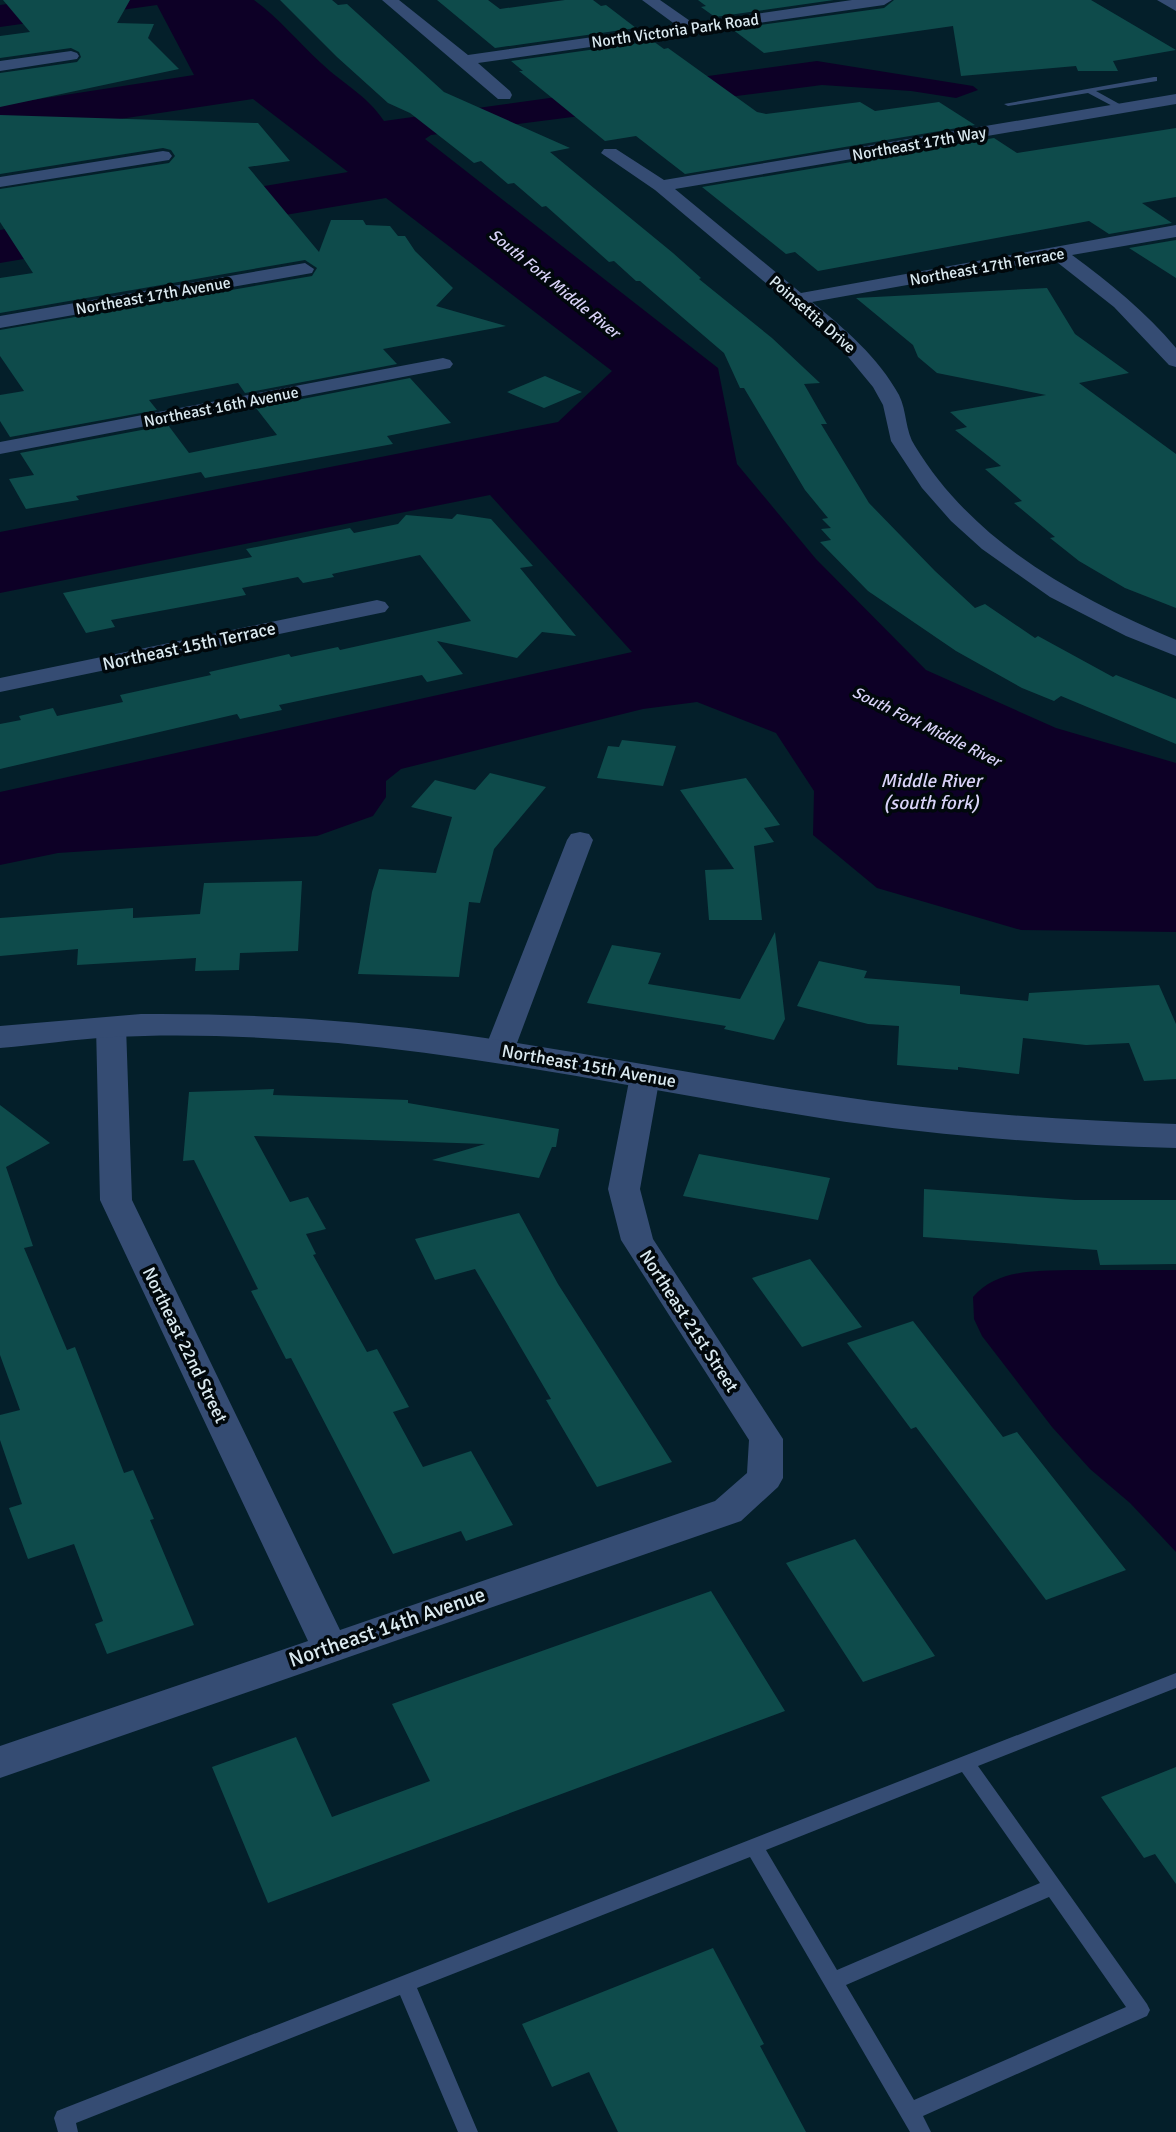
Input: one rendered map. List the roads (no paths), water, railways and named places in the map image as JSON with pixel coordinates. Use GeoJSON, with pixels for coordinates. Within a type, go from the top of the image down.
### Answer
{"type":"FeatureCollection","features":[{"type":"Feature","properties":{"kind":"street"},"geometry":{"type":"LineString","coordinates":[[390,0],[504,95]]}},
{"type":"Feature","properties":{"kind":"street"},"geometry":{"type":"LineString","coordinates":[[650,0],[690,27]]}},
{"type":"Feature","properties":{"kind":"street","name":"North Victoria Park Road"},"geometry":{"type":"LineString","coordinates":[[465,60],[884,0]]}},
{"type":"Feature","properties":{"kind":"street"},"geometry":{"type":"LineString","coordinates":[[1165,0],[1176,6]]}},
{"type":"Feature","properties":{"kind":"street"},"geometry":{"type":"LineString","coordinates":[[0,66],[71,56]]}},
{"type":"Feature","properties":{"kind":"street","name":"Northeast 17th Way"},"geometry":{"type":"LineString","coordinates":[[661,186],[1176,99]]}},
{"type":"Feature","properties":{"kind":"street","name":"Poinsettia Drive"},"geometry":{"type":"LineString","coordinates":[[611,153],[661,186],[798,299],[865,361],[892,403],[902,443],[935,491],[964,524],[1020,571],[1107,621],[1176,649]]}},
{"type":"Feature","properties":{"kind":"street"},"geometry":{"type":"LineString","coordinates":[[0,182],[163,156]]}},
{"type":"Feature","properties":{"kind":"street","name":"Northeast 17th Terrace"},"geometry":{"type":"LineString","coordinates":[[798,299],[1176,231]]}},
{"type":"Feature","properties":{"kind":"street"},"geometry":{"type":"LineString","coordinates":[[1057,253],[1117,296],[1148,326],[1176,361]]}},
{"type":"Feature","properties":{"kind":"street","name":"Northeast 17th Avenue"},"geometry":{"type":"LineString","coordinates":[[0,322],[305,269]]}},
{"type":"Feature","properties":{"kind":"street","name":"Northeast 16th Avenue"},"geometry":{"type":"LineString","coordinates":[[0,448],[443,364]]}},
{"type":"Feature","properties":{"kind":"street","name":"Northeast 15th Terrace"},"geometry":{"type":"LineString","coordinates":[[0,685],[377,607]]}},
{"type":"Feature","properties":{"kind":"street"},"geometry":{"type":"LineString","coordinates":[[499,1051],[580,840]]}},
{"type":"Feature","properties":{"kind":"street","name":"Northeast 15th Avenue"},"geometry":{"type":"LineString","coordinates":[[0,1037],[111,1027],[198,1026],[338,1032],[499,1051],[822,1106],[971,1125],[1099,1134],[1176,1136]]}},
{"type":"Feature","properties":{"kind":"street","name":"Northeast 22nd Street"},"geometry":{"type":"LineString","coordinates":[[111,1027],[116,1200],[329,1646]]}},
{"type":"Feature","properties":{"kind":"street","name":"Northeast 21st Street"},"geometry":{"type":"LineString","coordinates":[[645,1076],[624,1189],[637,1240],[766,1439],[765,1478]]}},
{"type":"Feature","properties":{"kind":"street","name":"Northeast 14th Avenue"},"geometry":{"type":"LineString","coordinates":[[0,1762],[329,1646],[728,1511],[765,1478]]}},
{"type":"Feature","properties":{"kind":"lane"},"geometry":{"type":"LineString","coordinates":[[1008,104],[1154,79]]}},
{"type":"Feature","properties":{"kind":"lane"},"geometry":{"type":"LineString","coordinates":[[1088,90],[1120,108]]}},
{"type":"Feature","properties":{"kind":"lane"},"geometry":{"type":"LineString","coordinates":[[68,2132],[64,2118],[1176,1680]]}},
{"type":"Feature","properties":{"kind":"lane"},"geometry":{"type":"LineString","coordinates":[[909,2112],[1140,2010],[966,1763]]}},
{"type":"Feature","properties":{"kind":"lane"},"geometry":{"type":"LineString","coordinates":[[754,1847],[921,2132]]}},
{"type":"Feature","properties":{"kind":"lane"},"geometry":{"type":"LineString","coordinates":[[833,1981],[1053,1886]]}},
{"type":"Feature","properties":{"kind":"lane"},"geometry":{"type":"LineString","coordinates":[[405,1984],[468,2132]]}},
{"type":"Feature","properties":{"kind":"water","name":"Middle River (south fork)"},"geometry":{"type":"Polygon","coordinates":[[[37,0],[254,0],[362,97],[384,121],[817,61],[973,86],[978,90],[956,98],[911,91],[822,85],[431,135],[425,139],[718,368],[737,464],[816,559],[926,670],[1056,728],[1176,763],[1176,932],[1021,930],[877,888],[813,835],[814,791],[776,733],[697,702],[643,709],[401,769],[386,781],[386,797],[373,816],[317,836],[58,853],[0,865],[0,792],[632,652],[490,495],[0,593],[0,532],[558,422],[612,371],[386,198],[0,263],[0,230],[348,172],[253,99],[0,137],[0,105],[194,75],[157,5],[0,27],[0,5],[37,0]]]}},
{"type":"Feature","properties":{"kind":"water"},"geometry":{"type":"Polygon","coordinates":[[[1176,1270],[1176,1552],[1130,1503],[1090,1469],[1052,1427],[982,1336],[974,1319],[973,1297],[993,1281],[1017,1273],[1176,1270]]]}},
{"type":"Feature","properties":{"kind":"water label","name":"South Fork Middle River"},"geometry":{"type":"Point","coordinates":[555,283]}},
{"type":"Feature","properties":{"kind":"water label","name":"South Fork Middle River"},"geometry":{"type":"Point","coordinates":[927,726]}}]}
